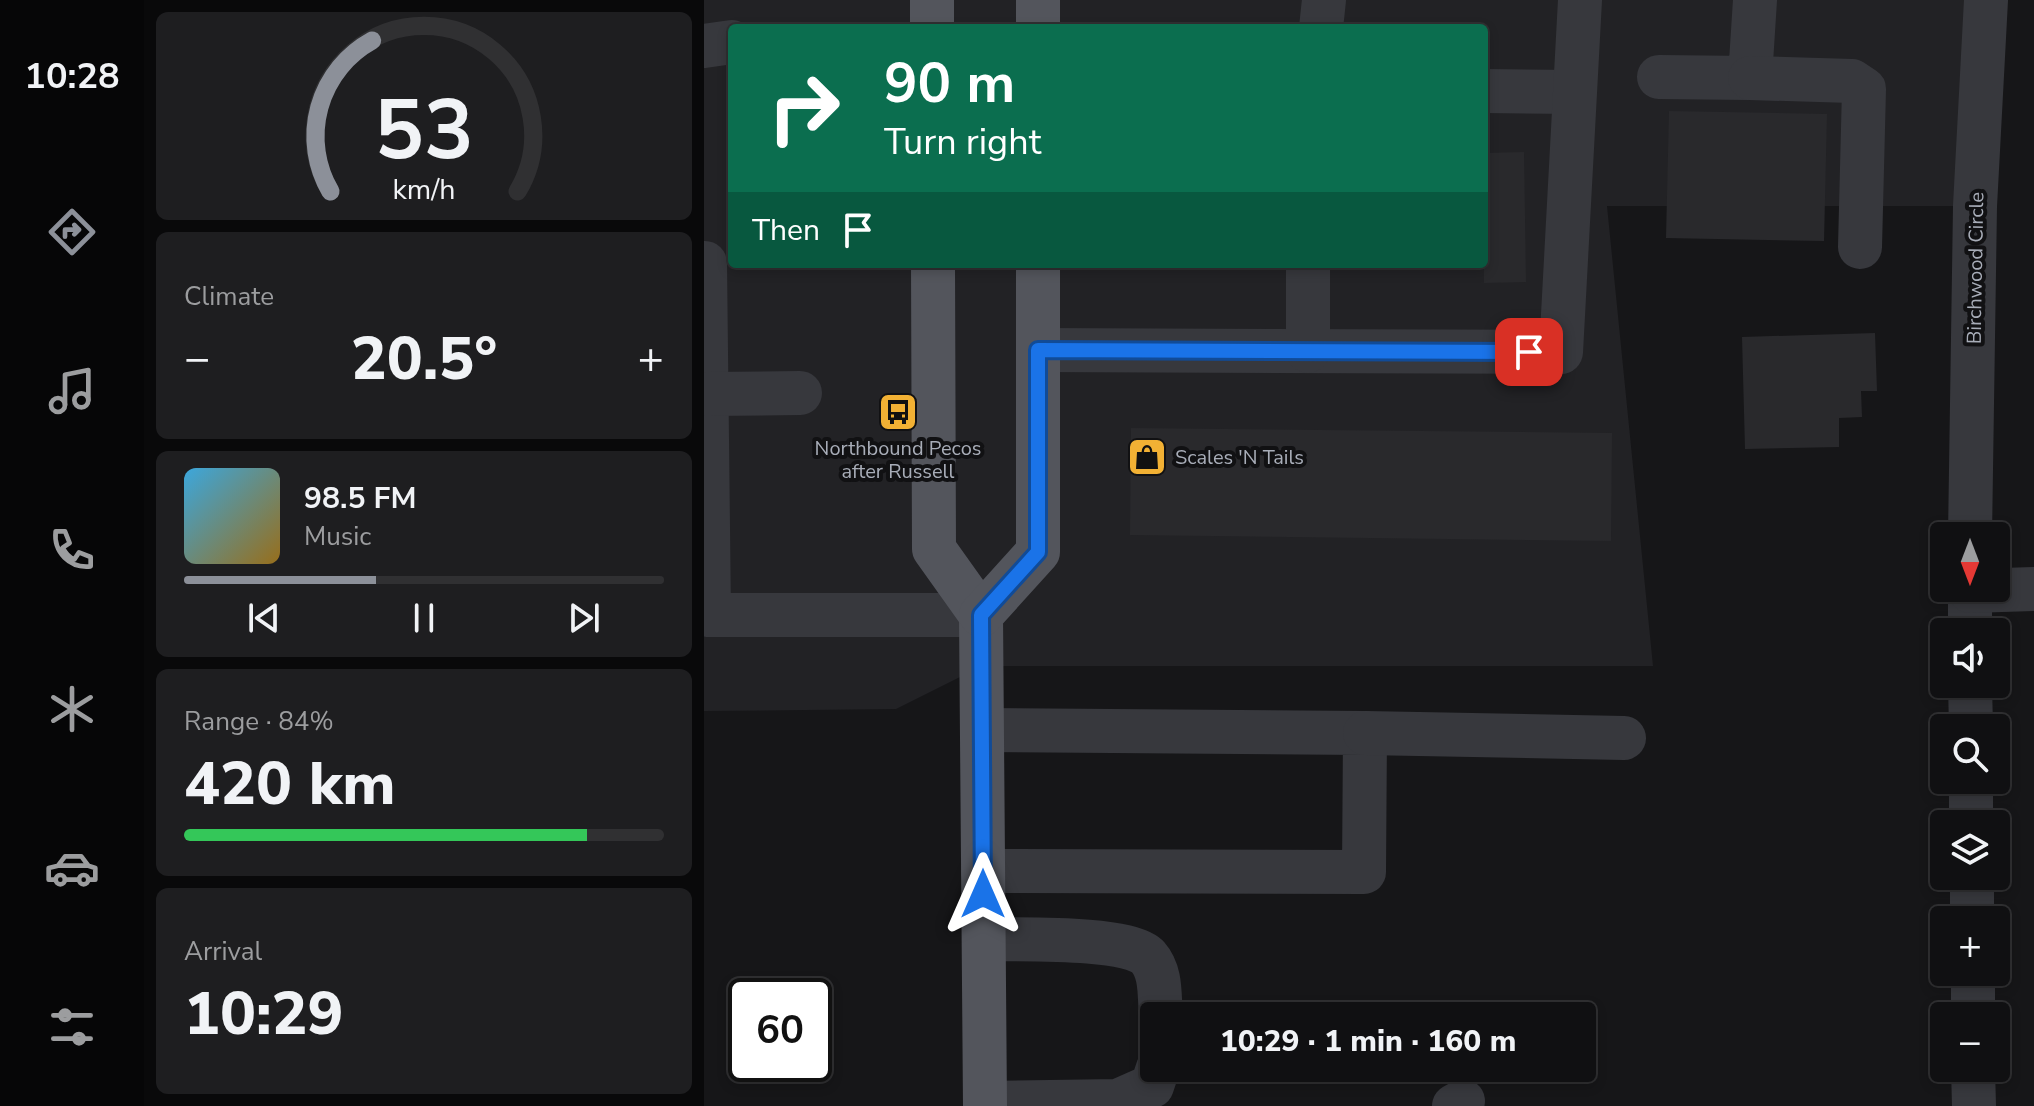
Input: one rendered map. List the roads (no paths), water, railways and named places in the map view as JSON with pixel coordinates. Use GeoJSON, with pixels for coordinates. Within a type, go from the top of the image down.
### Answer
{"type":"FeatureCollection","features":[{"type":"Feature","properties":{"kind":"main road"},"geometry":{"type":"LineString","coordinates":[[932,0],[932,24]]}},
{"type":"Feature","properties":{"kind":"main road"},"geometry":{"type":"LineString","coordinates":[[1038,0],[1038,24]]}},
{"type":"Feature","properties":{"kind":"main road"},"geometry":{"type":"LineString","coordinates":[[933,268],[934,549],[981,615],[985,1105]]}},
{"type":"Feature","properties":{"kind":"main road"},"geometry":{"type":"LineString","coordinates":[[981,615],[1038,552],[1038,268]]}},
{"type":"Feature","properties":{"kind":"street"},"geometry":{"type":"LineString","coordinates":[[1321,24],[1324,0]]}},
{"type":"Feature","properties":{"kind":"street"},"geometry":{"type":"LineString","coordinates":[[1038,350],[1561,352],[1580,0]]}},
{"type":"Feature","properties":{"kind":"street"},"geometry":{"type":"LineString","coordinates":[[1750,78],[1755,0]]}},
{"type":"Feature","properties":{"kind":"street","name":"Birchwood Circle"},"geometry":{"type":"LineString","coordinates":[[1970,522],[1975,206],[1986,0]]}},
{"type":"Feature","properties":{"kind":"street"},"geometry":{"type":"LineString","coordinates":[[704,46],[728,43]]}},
{"type":"Feature","properties":{"kind":"street"},"geometry":{"type":"LineString","coordinates":[[1659,77],[1852,81],[1864,89],[1860,247]]}},
{"type":"Feature","properties":{"kind":"street"},"geometry":{"type":"LineString","coordinates":[[1488,91],[1574,92]]}},
{"type":"Feature","properties":{"kind":"street"},"geometry":{"type":"LineString","coordinates":[[714,257],[707,394],[709,615],[981,615]]}},
{"type":"Feature","properties":{"kind":"street"},"geometry":{"type":"LineString","coordinates":[[1308,268],[1308,351]]}},
{"type":"Feature","properties":{"kind":"street"},"geometry":{"type":"LineString","coordinates":[[707,394],[800,393]]}},
{"type":"Feature","properties":{"kind":"street"},"geometry":{"type":"LineString","coordinates":[[1970,604],[2034,589]]}},
{"type":"Feature","properties":{"kind":"street"},"geometry":{"type":"LineString","coordinates":[[982,730],[1624,738]]}},
{"type":"Feature","properties":{"kind":"street"},"geometry":{"type":"LineString","coordinates":[[983,871],[1364,872],[1365,733]]}},
{"type":"Feature","properties":{"kind":"street"},"geometry":{"type":"LineString","coordinates":[[984,939],[1116,943],[1147,955],[1158,974],[1160,1002]]}},
{"type":"Feature","properties":{"kind":"street"},"geometry":{"type":"LineString","coordinates":[[1973,1082],[1974,1106]]}},
{"type":"Feature","properties":{"kind":"street"},"geometry":{"type":"LineString","coordinates":[[985,1105],[1118,1101],[1161,1087]]}},
{"type":"Feature","properties":{"kind":"place","name":"Northbound Pecos after Russell"},"geometry":{"type":"Point","coordinates":[898,412]}},
{"type":"Feature","properties":{"kind":"place","name":"Scales 'N Tails"},"geometry":{"type":"Point","coordinates":[1147,457]}}]}
